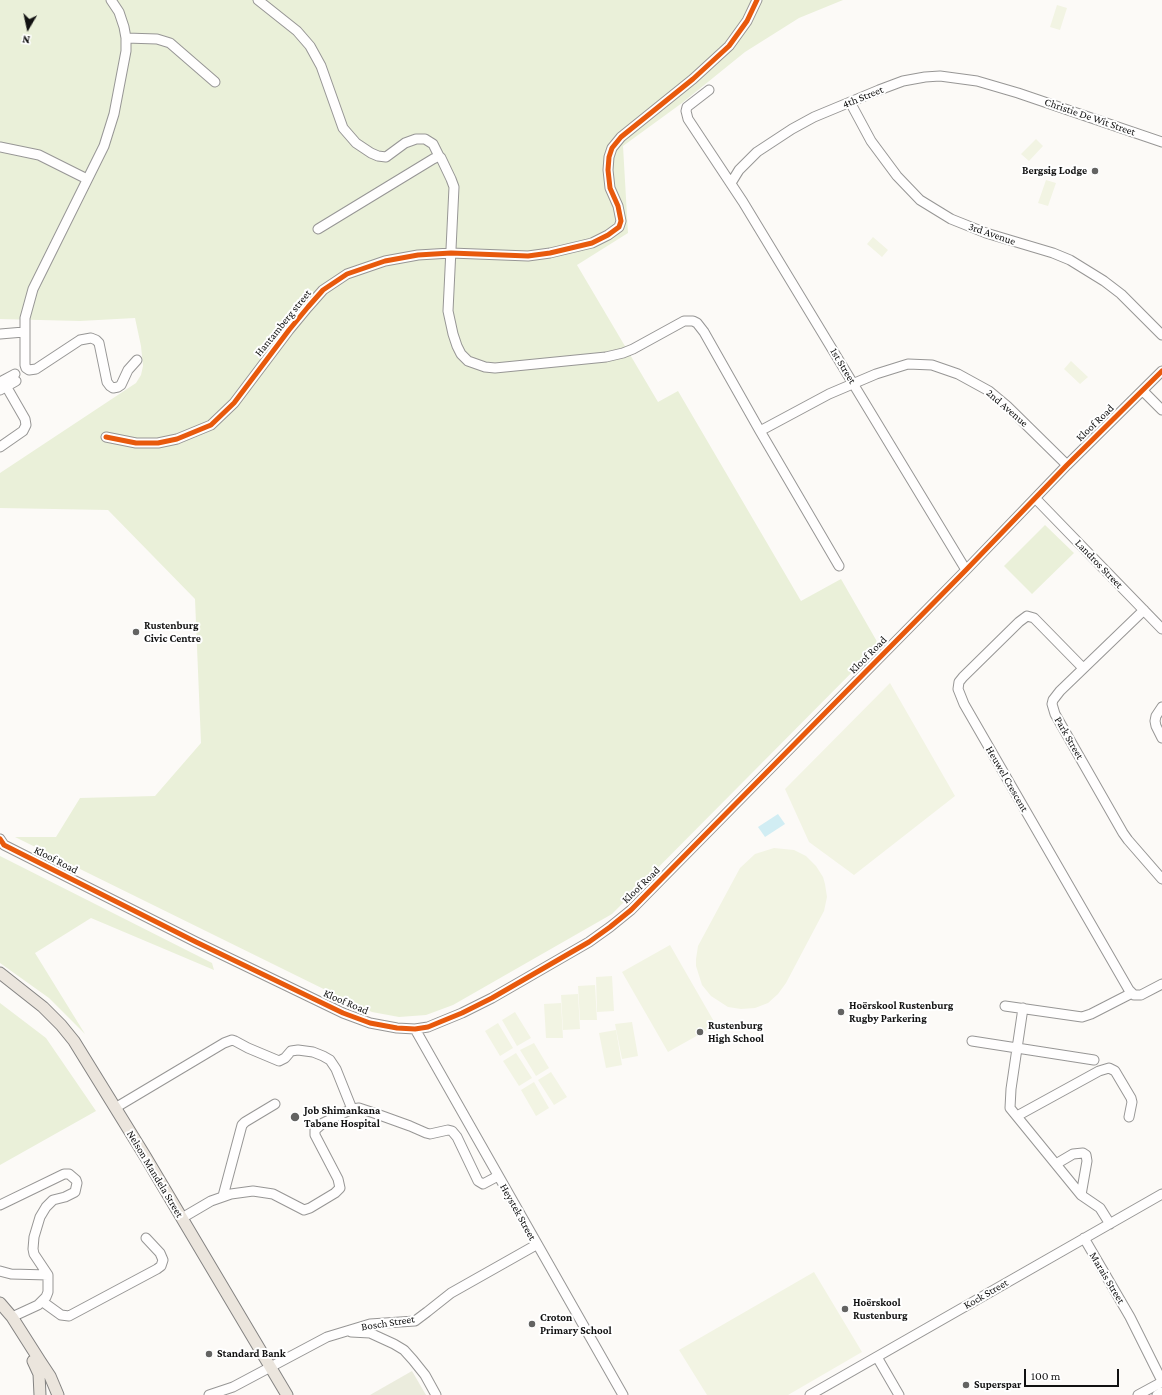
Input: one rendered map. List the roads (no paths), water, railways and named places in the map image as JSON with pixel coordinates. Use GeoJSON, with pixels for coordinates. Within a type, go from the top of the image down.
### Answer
{"type":"FeatureCollection","features":[{"type":"Feature","properties":{"kind":"main road","name":"Nelson Mandela Street"},"geometry":{"type":"LineString","coordinates":[[0,973],[31,997],[61,1025],[74,1041],[182,1218],[287,1395]]}},
{"type":"Feature","properties":{"kind":"main road"},"geometry":{"type":"LineString","coordinates":[[0,1304],[12,1317],[50,1376],[58,1395]]}},
{"type":"Feature","properties":{"kind":"main road"},"geometry":{"type":"LineString","coordinates":[[0,1312],[36,1365],[40,1378],[40,1395]]}},
{"type":"Feature","properties":{"kind":"street"},"geometry":{"type":"LineString","coordinates":[[111,0],[118,12],[126,38],[124,68],[114,114],[104,146],[33,289],[25,318],[25,365],[29,370],[36,369],[80,340],[91,338],[96,340],[99,344],[107,382],[113,388],[121,385],[128,370],[138,360]]}},
{"type":"Feature","properties":{"kind":"street"},"geometry":{"type":"LineString","coordinates":[[258,0],[297,30],[310,46],[321,66],[343,128],[356,143],[371,153],[386,157],[405,143],[416,139],[425,139],[433,144],[452,179],[454,187],[448,311],[453,334],[461,354],[468,360],[485,367],[495,368],[606,357],[633,349],[684,321],[693,321],[700,326],[839,566]]}},
{"type":"Feature","properties":{"kind":"street","name":"Hantamberg street"},"geometry":{"type":"LineString","coordinates":[[106,437],[136,443],[158,443],[177,439],[211,424],[234,403],[289,330],[323,290],[346,274],[385,261],[418,256],[451,253],[528,256],[570,249],[592,243],[608,236],[619,227],[621,221],[610,188],[608,170],[609,157],[612,148],[621,137],[698,75],[729,46],[748,21],[757,0]]}},
{"type":"Feature","properties":{"kind":"street"},"geometry":{"type":"LineString","coordinates":[[126,38],[157,39],[170,43],[215,82]]}},
{"type":"Feature","properties":{"kind":"street","name":"4th Street"},"geometry":{"type":"LineString","coordinates":[[731,183],[739,170],[757,152],[776,138],[814,117],[904,81],[940,76],[977,80],[1018,92]]}},
{"type":"Feature","properties":{"kind":"street","name":"1st Street"},"geometry":{"type":"LineString","coordinates":[[709,90],[687,108],[686,111],[688,119],[731,183],[966,570]]}},
{"type":"Feature","properties":{"kind":"street","name":"Christie De Wit Street"},"geometry":{"type":"LineString","coordinates":[[1018,92],[1162,142]]}},
{"type":"Feature","properties":{"kind":"street","name":"3rd Avenue"},"geometry":{"type":"LineString","coordinates":[[850,102],[871,140],[897,176],[920,200],[936,211],[958,222],[1006,240],[1053,253],[1070,260],[1104,280],[1121,294],[1162,335]]}},
{"type":"Feature","properties":{"kind":"street"},"geometry":{"type":"LineString","coordinates":[[0,147],[39,155],[87,179]]}},
{"type":"Feature","properties":{"kind":"street"},"geometry":{"type":"LineString","coordinates":[[318,228],[439,156]]}},
{"type":"Feature","properties":{"kind":"street"},"geometry":{"type":"LineString","coordinates":[[0,334],[24,332]]}},
{"type":"Feature","properties":{"kind":"street","name":"2nd Avenue"},"geometry":{"type":"LineString","coordinates":[[760,431],[829,394],[889,369],[908,364],[932,365],[943,368],[972,381],[989,391],[1007,406],[1067,465]]}},
{"type":"Feature","properties":{"kind":"street","name":"Kloof Road"},"geometry":{"type":"LineString","coordinates":[[1,843],[196,942],[343,1013],[383,1026],[415,1029],[428,1027],[462,1014],[589,942],[630,910],[1036,499],[1067,465],[1143,391],[1162,370]]}},
{"type":"Feature","properties":{"kind":"street"},"geometry":{"type":"LineString","coordinates":[[0,447],[23,431],[26,425],[25,419],[2,386],[15,377]]}},
{"type":"Feature","properties":{"kind":"street"},"geometry":{"type":"LineString","coordinates":[[1143,391],[1162,410]]}},
{"type":"Feature","properties":{"kind":"street","name":"Landros Street"},"geometry":{"type":"LineString","coordinates":[[1036,499],[1162,629]]}},
{"type":"Feature","properties":{"kind":"street","name":"Park Street"},"geometry":{"type":"LineString","coordinates":[[1144,610],[1083,668],[1056,696],[1052,704],[1053,709],[1128,840],[1162,879]]}},
{"type":"Feature","properties":{"kind":"street","name":"Heuwel Crescent"},"geometry":{"type":"LineString","coordinates":[[1083,668],[1034,618],[1027,616],[963,677],[959,682],[958,689],[964,704],[1132,993]]}},
{"type":"Feature","properties":{"kind":"street"},"geometry":{"type":"LineString","coordinates":[[1162,707],[1156,716],[1155,721],[1162,738]]}},
{"type":"Feature","properties":{"kind":"street"},"geometry":{"type":"LineString","coordinates":[[1005,1006],[1082,1017],[1132,993],[1138,996],[1162,984]]}},
{"type":"Feature","properties":{"kind":"street"},"geometry":{"type":"LineString","coordinates":[[1023,1008],[1010,1104],[1012,1111],[1081,1195],[1100,1208],[1110,1224]]}},
{"type":"Feature","properties":{"kind":"street","name":"Heystek Street"},"geometry":{"type":"LineString","coordinates":[[415,1029],[536,1245],[623,1395]]}},
{"type":"Feature","properties":{"kind":"street"},"geometry":{"type":"LineString","coordinates":[[115,1108],[224,1043],[232,1040],[279,1061],[291,1051],[298,1050],[313,1052],[330,1060],[336,1069],[352,1109]]}},
{"type":"Feature","properties":{"kind":"street"},"geometry":{"type":"LineString","coordinates":[[972,1041],[1094,1060]]}},
{"type":"Feature","properties":{"kind":"street"},"geometry":{"type":"LineString","coordinates":[[1017,1116],[1100,1070],[1109,1068],[1115,1071],[1131,1098],[1129,1117]]}},
{"type":"Feature","properties":{"kind":"street"},"geometry":{"type":"LineString","coordinates":[[223,1196],[242,1126],[245,1122],[274,1104]]}},
{"type":"Feature","properties":{"kind":"street"},"geometry":{"type":"LineString","coordinates":[[182,1218],[223,1196],[243,1192],[263,1192],[280,1197],[304,1210],[335,1193],[340,1188],[338,1179],[315,1135],[315,1130],[323,1123],[352,1109],[359,1108],[430,1134],[448,1130],[452,1131],[457,1137],[478,1181],[484,1184],[498,1176]]}},
{"type":"Feature","properties":{"kind":"street"},"geometry":{"type":"LineString","coordinates":[[1056,1164],[1073,1154],[1082,1153],[1086,1155],[1087,1161],[1081,1195]]}},
{"type":"Feature","properties":{"kind":"street"},"geometry":{"type":"LineString","coordinates":[[0,1205],[64,1174],[70,1174],[77,1183],[74,1192],[65,1197],[53,1200],[46,1207],[40,1218],[34,1237],[33,1249],[37,1259],[48,1275],[48,1292],[46,1297],[43,1302],[12,1317]]}},
{"type":"Feature","properties":{"kind":"street","name":"Kock Street"},"geometry":{"type":"LineString","coordinates":[[810,1395],[1162,1194]]}},
{"type":"Feature","properties":{"kind":"street"},"geometry":{"type":"LineString","coordinates":[[43,1302],[61,1316],[69,1316],[157,1269],[161,1266],[164,1260],[160,1253],[146,1238]]}},
{"type":"Feature","properties":{"kind":"street","name":"Marais Street"},"geometry":{"type":"LineString","coordinates":[[1084,1238],[1130,1317],[1162,1382]]}},
{"type":"Feature","properties":{"kind":"street","name":"Bosch Street"},"geometry":{"type":"LineString","coordinates":[[209,1395],[233,1387],[320,1340],[361,1326],[380,1322],[415,1320],[451,1294],[536,1245]]}},
{"type":"Feature","properties":{"kind":"street"},"geometry":{"type":"LineString","coordinates":[[0,1271],[11,1274],[48,1275]]}},
{"type":"Feature","properties":{"kind":"street","name":"Marais Street"},"geometry":{"type":"LineString","coordinates":[[1130,1317],[1136,1323],[1162,1368]]}},
{"type":"Feature","properties":{"kind":"street"},"geometry":{"type":"LineString","coordinates":[[345,1332],[370,1333],[404,1350],[425,1375],[436,1395]]}},
{"type":"Feature","properties":{"kind":"street"},"geometry":{"type":"LineString","coordinates":[[877,1357],[899,1395]]}},
{"type":"Feature","properties":{"kind":"street"},"geometry":{"type":"LineString","coordinates":[[1138,1395],[1162,1382]]}},
{"type":"Feature","properties":{"kind":"street"},"geometry":{"type":"LineString","coordinates":[[1157,1395],[1162,1392]]}},
{"type":"Feature","properties":{"kind":"water"},"geometry":{"type":"Polygon","coordinates":[[[778,814],[785,824],[765,837],[758,827],[778,814]]]}},
{"type":"Feature","properties":{"kind":"place","name":"Bergsig Lodge"},"geometry":{"type":"Point","coordinates":[1095,171]}},
{"type":"Feature","properties":{"kind":"place","name":"Rustenburg Civic Centre"},"geometry":{"type":"Point","coordinates":[136,632]}},
{"type":"Feature","properties":{"kind":"place","name":"Hoërskool Rustenburg Rugby Parkering"},"geometry":{"type":"Point","coordinates":[841,1012]}},
{"type":"Feature","properties":{"kind":"place","name":"Rustenburg High School"},"geometry":{"type":"Point","coordinates":[700,1032]}},
{"type":"Feature","properties":{"kind":"place","name":"Job Shimankana Tabane Hospital"},"geometry":{"type":"Point","coordinates":[295,1117]}},
{"type":"Feature","properties":{"kind":"place","name":"Hoërskool Rustenburg"},"geometry":{"type":"Point","coordinates":[845,1309]}},
{"type":"Feature","properties":{"kind":"place","name":"Croton Primary School"},"geometry":{"type":"Point","coordinates":[532,1324]}},
{"type":"Feature","properties":{"kind":"place","name":"Standard Bank"},"geometry":{"type":"Point","coordinates":[209,1354]}},
{"type":"Feature","properties":{"kind":"place","name":"Superspar"},"geometry":{"type":"Point","coordinates":[966,1385]}}]}
